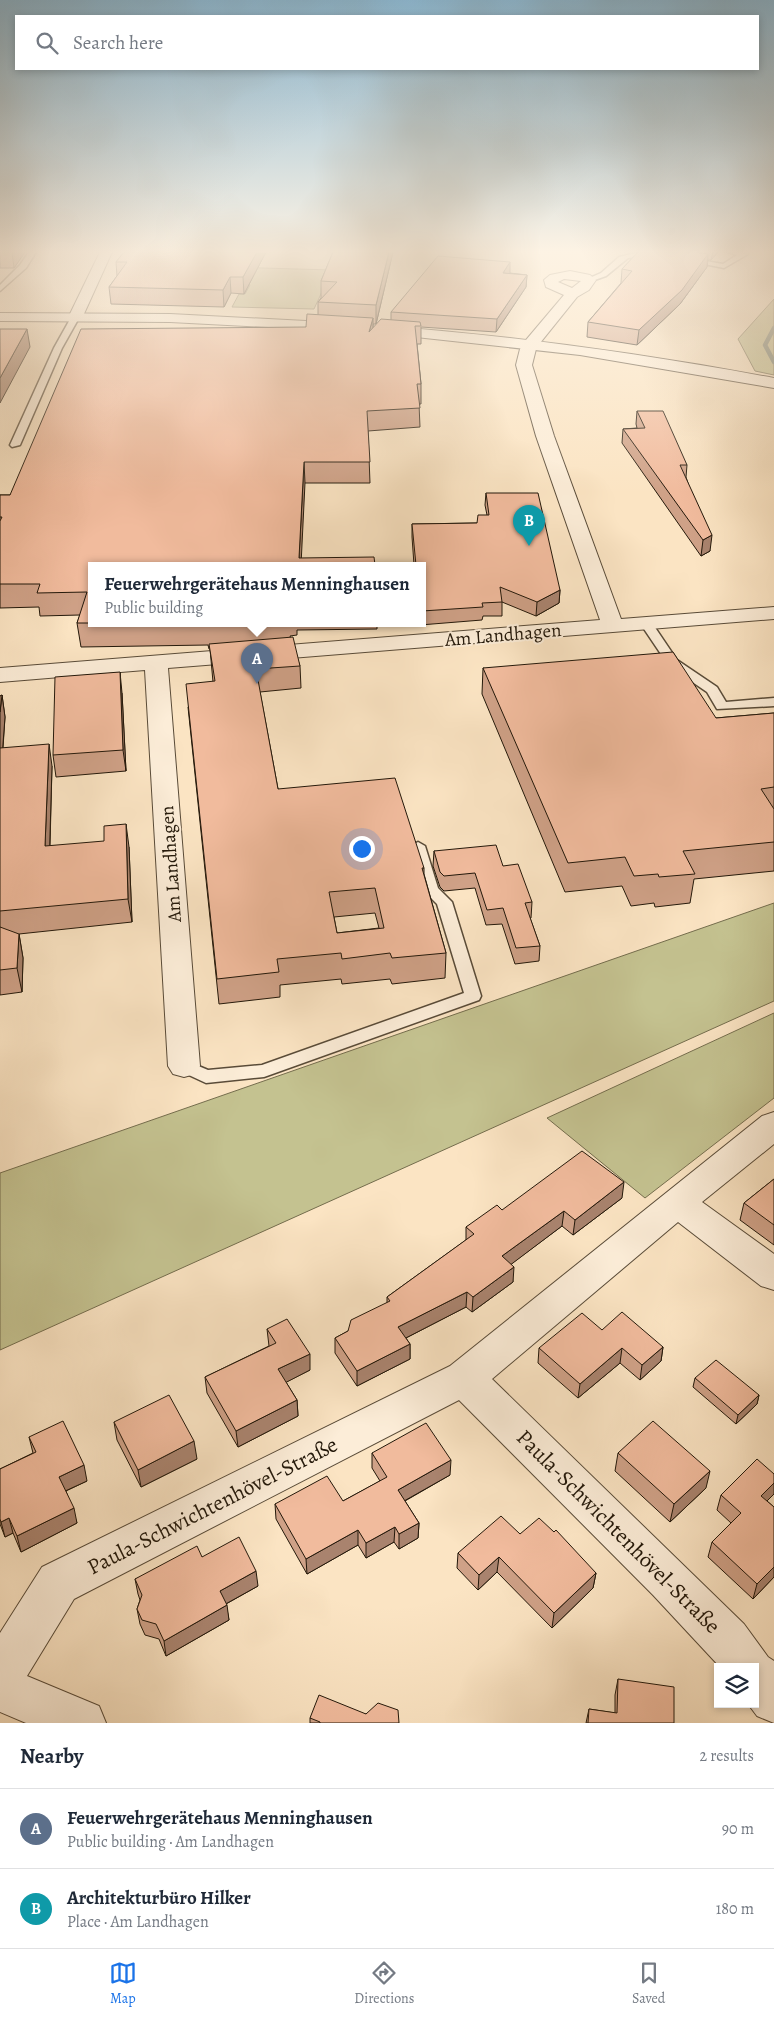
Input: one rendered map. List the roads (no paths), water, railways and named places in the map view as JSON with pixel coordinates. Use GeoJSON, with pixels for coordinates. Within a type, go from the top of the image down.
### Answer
{"type":"FeatureCollection","features":[{"type":"Feature","properties":{"kind":"street"},"geometry":{"type":"LineString","coordinates":[[407,332],[531,345],[644,361],[774,383]]}},
{"type":"Feature","properties":{"kind":"street"},"geometry":{"type":"LineString","coordinates":[[541,332],[531,345],[524,365],[528,382],[545,436],[612,625]]}},
{"type":"Feature","properties":{"kind":"street","name":"Am Landhagen"},"geometry":{"type":"LineString","coordinates":[[0,675],[774,613]]}},
{"type":"Feature","properties":{"kind":"street","name":"Am Landhagen"},"geometry":{"type":"LineString","coordinates":[[156,663],[184,1066]]}},
{"type":"Feature","properties":{"kind":"street","name":"Paula-Schwichtenhövel-Straße"},"geometry":{"type":"LineString","coordinates":[[0,1676],[58,1583],[464,1378],[677,1202],[774,1125]]}},
{"type":"Feature","properties":{"kind":"street"},"geometry":{"type":"LineString","coordinates":[[677,1202],[774,1275]]}},
{"type":"Feature","properties":{"kind":"street","name":"Paula-Schwichtenhövel-Straße"},"geometry":{"type":"LineString","coordinates":[[464,1378],[669,1580],[728,1640],[746,1663]]}},
{"type":"Feature","properties":{"kind":"street"},"geometry":{"type":"LineString","coordinates":[[759,1680],[774,1698]]}},
{"type":"Feature","properties":{"kind":"street"},"geometry":{"type":"LineString","coordinates":[[0,1688],[82,1723]]}},
{"type":"Feature","properties":{"kind":"lane"},"geometry":{"type":"LineString","coordinates":[[15,445],[67,332]]}},
{"type":"Feature","properties":{"kind":"lane"},"geometry":{"type":"LineString","coordinates":[[646,623],[673,662],[712,690],[722,706],[774,702]]}},
{"type":"Feature","properties":{"kind":"lane"},"geometry":{"type":"LineString","coordinates":[[184,1066],[206,1077],[264,1071],[473,996],[444,902],[431,890],[418,846]]}},
{"type":"Feature","properties":{"kind":"waterway"},"geometry":{"type":"LineString","coordinates":[[772,332],[765,345],[774,362]]}},
{"type":"Feature","properties":{"kind":"place","name":"Architekturbüro Hilker"},"geometry":{"type":"Point","coordinates":[529,546]}},
{"type":"Feature","properties":{"kind":"place","name":"Feuerwehrgerätehaus Menninghausen"},"geometry":{"type":"Point","coordinates":[257,684]}}]}
